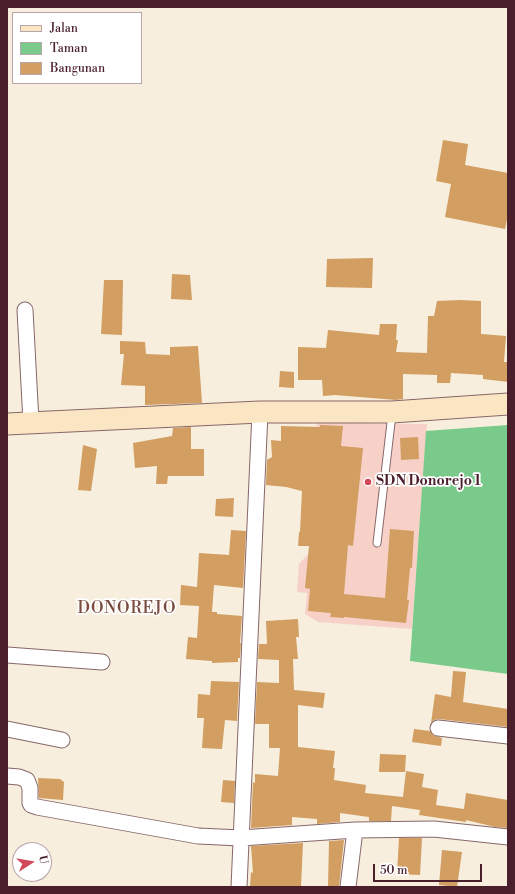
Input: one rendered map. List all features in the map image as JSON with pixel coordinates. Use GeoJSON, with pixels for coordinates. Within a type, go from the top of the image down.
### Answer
{"type":"FeatureCollection","features":[{"type":"Feature","properties":{"kind":"main road"},"geometry":{"type":"LineString","coordinates":[[7,424],[260,412],[392,412],[508,404]]}},
{"type":"Feature","properties":{"kind":"street"},"geometry":{"type":"LineString","coordinates":[[25,310],[31,422]]}},
{"type":"Feature","properties":{"kind":"street"},"geometry":{"type":"LineString","coordinates":[[239,887],[260,412]]}},
{"type":"Feature","properties":{"kind":"street"},"geometry":{"type":"LineString","coordinates":[[7,654],[102,662]]}},
{"type":"Feature","properties":{"kind":"street"},"geometry":{"type":"LineString","coordinates":[[438,728],[508,736]]}},
{"type":"Feature","properties":{"kind":"street"},"geometry":{"type":"LineString","coordinates":[[7,729],[62,740]]}},
{"type":"Feature","properties":{"kind":"street"},"geometry":{"type":"LineString","coordinates":[[7,776],[19,777],[27,780],[30,788],[30,803],[36,807],[198,836],[241,838],[355,830],[434,830],[508,837]]}},
{"type":"Feature","properties":{"kind":"street"},"geometry":{"type":"LineString","coordinates":[[348,887],[355,830]]}},
{"type":"Feature","properties":{"kind":"lane"},"geometry":{"type":"LineString","coordinates":[[377,543],[392,412]]}},
{"type":"Feature","properties":{"kind":"shaded area","name":"SDN Donorejo 1"},"geometry":{"type":"Polygon","coordinates":[[[317,423],[427,424],[412,629],[318,622],[305,614],[307,593],[297,592],[299,564],[309,553],[317,423]]]}},
{"type":"Feature","properties":{"kind":"green space"},"geometry":{"type":"Polygon","coordinates":[[[508,425],[508,674],[410,661],[426,431],[508,425]]]}},
{"type":"Feature","properties":{"kind":"building"},"geometry":{"type":"Polygon","coordinates":[[[443,140],[468,144],[465,165],[508,173],[508,215],[505,229],[445,217],[451,184],[436,181],[443,140]]]}},
{"type":"Feature","properties":{"kind":"building"},"geometry":{"type":"Polygon","coordinates":[[[373,258],[372,288],[326,287],[327,259],[373,258]]]}},
{"type":"Feature","properties":{"kind":"building"},"geometry":{"type":"Polygon","coordinates":[[[172,274],[190,275],[192,300],[171,299],[172,274]]]}},
{"type":"Feature","properties":{"kind":"building"},"geometry":{"type":"Polygon","coordinates":[[[104,280],[123,280],[122,335],[101,334],[104,280]]]}},
{"type":"Feature","properties":{"kind":"building"},"geometry":{"type":"Polygon","coordinates":[[[437,301],[481,301],[481,334],[506,336],[504,362],[508,362],[508,382],[483,379],[483,375],[451,373],[450,383],[437,383],[437,375],[403,374],[403,399],[396,400],[335,395],[323,396],[322,380],[298,380],[298,347],[326,348],[328,330],[379,335],[380,324],[397,324],[396,340],[398,340],[396,352],[427,353],[428,316],[434,316],[437,301]]]}},
{"type":"Feature","properties":{"kind":"building"},"geometry":{"type":"Polygon","coordinates":[[[120,341],[145,342],[146,354],[170,355],[170,347],[198,346],[202,403],[145,405],[145,386],[121,385],[124,354],[120,354],[120,341]]]}},
{"type":"Feature","properties":{"kind":"building"},"geometry":{"type":"Polygon","coordinates":[[[280,371],[294,372],[294,388],[279,387],[280,371]]]}},
{"type":"Feature","properties":{"kind":"building"},"geometry":{"type":"Polygon","coordinates":[[[320,425],[343,426],[341,446],[363,448],[353,546],[348,545],[344,594],[385,598],[390,529],[414,531],[412,568],[410,568],[407,600],[409,600],[406,623],[330,617],[331,613],[308,611],[310,589],[305,588],[309,546],[298,546],[302,491],[286,487],[266,485],[267,460],[272,457],[271,440],[281,441],[281,426],[320,427],[320,425]]]}},
{"type":"Feature","properties":{"kind":"building"},"geometry":{"type":"Polygon","coordinates":[[[191,427],[191,449],[204,449],[204,476],[168,476],[167,484],[156,484],[157,466],[135,468],[133,443],[172,436],[173,428],[191,427]]]}},
{"type":"Feature","properties":{"kind":"building"},"geometry":{"type":"Polygon","coordinates":[[[418,437],[419,459],[401,460],[400,438],[418,437]]]}},
{"type":"Feature","properties":{"kind":"building"},"geometry":{"type":"Polygon","coordinates":[[[83,445],[97,449],[91,491],[78,490],[83,445]]]}},
{"type":"Feature","properties":{"kind":"building"},"geometry":{"type":"Polygon","coordinates":[[[234,498],[233,517],[215,516],[216,499],[234,498]]]}},
{"type":"Feature","properties":{"kind":"building"},"geometry":{"type":"Polygon","coordinates":[[[231,530],[246,531],[243,588],[214,585],[212,612],[217,612],[217,614],[242,616],[240,658],[238,658],[238,662],[212,663],[212,661],[186,659],[188,637],[197,638],[199,606],[180,605],[181,585],[197,587],[199,553],[229,555],[231,530]]]}},
{"type":"Feature","properties":{"kind":"building"},"geometry":{"type":"Polygon","coordinates":[[[298,619],[299,637],[296,637],[298,659],[293,659],[294,690],[325,693],[323,708],[298,705],[298,747],[335,751],[333,768],[335,768],[334,780],[366,785],[365,793],[403,797],[406,771],[424,774],[422,787],[438,790],[436,805],[464,809],[466,793],[508,800],[508,828],[495,827],[466,820],[466,822],[419,815],[420,810],[392,806],[391,821],[369,821],[369,817],[340,813],[340,822],[317,824],[317,819],[292,817],[292,825],[251,828],[253,782],[255,783],[255,774],[278,776],[280,748],[269,748],[269,724],[255,724],[257,682],[279,683],[279,660],[258,659],[259,644],[267,644],[266,621],[298,619]]]}},
{"type":"Feature","properties":{"kind":"building"},"geometry":{"type":"Polygon","coordinates":[[[453,671],[466,672],[463,702],[508,709],[508,727],[439,719],[434,720],[431,723],[435,694],[451,697],[453,671]]]}},
{"type":"Feature","properties":{"kind":"building"},"geometry":{"type":"Polygon","coordinates":[[[211,681],[239,682],[237,721],[225,720],[222,749],[202,748],[204,718],[197,718],[198,694],[210,695],[211,681]]]}},
{"type":"Feature","properties":{"kind":"building"},"geometry":{"type":"Polygon","coordinates":[[[414,729],[430,731],[433,735],[442,738],[441,746],[412,742],[414,729]]]}},
{"type":"Feature","properties":{"kind":"building"},"geometry":{"type":"Polygon","coordinates":[[[380,754],[406,755],[405,772],[379,772],[380,754]]]}},
{"type":"Feature","properties":{"kind":"building"},"geometry":{"type":"Polygon","coordinates":[[[38,778],[60,779],[64,782],[63,800],[39,798],[38,778]]]}},
{"type":"Feature","properties":{"kind":"building"},"geometry":{"type":"Polygon","coordinates":[[[223,780],[235,781],[234,803],[221,802],[223,780]]]}},
{"type":"Feature","properties":{"kind":"building"},"geometry":{"type":"Polygon","coordinates":[[[399,838],[422,838],[420,875],[397,874],[399,838]]]}},
{"type":"Feature","properties":{"kind":"building"},"geometry":{"type":"Polygon","coordinates":[[[344,840],[339,887],[328,887],[329,841],[344,840]]]}},
{"type":"Feature","properties":{"kind":"building"},"geometry":{"type":"Polygon","coordinates":[[[303,843],[301,887],[250,887],[251,872],[253,873],[251,846],[303,843]]]}},
{"type":"Feature","properties":{"kind":"building"},"geometry":{"type":"Polygon","coordinates":[[[442,850],[462,852],[457,887],[439,885],[442,850]]]}},
{"type":"Feature","properties":{"kind":"place","name":"SDN Donorejo 1"},"geometry":{"type":"Point","coordinates":[368,482]}},
{"type":"Feature","properties":{"kind":"district","name":"DONOREJO"},"geometry":{"type":"Point","coordinates":[127,609]}}]}
